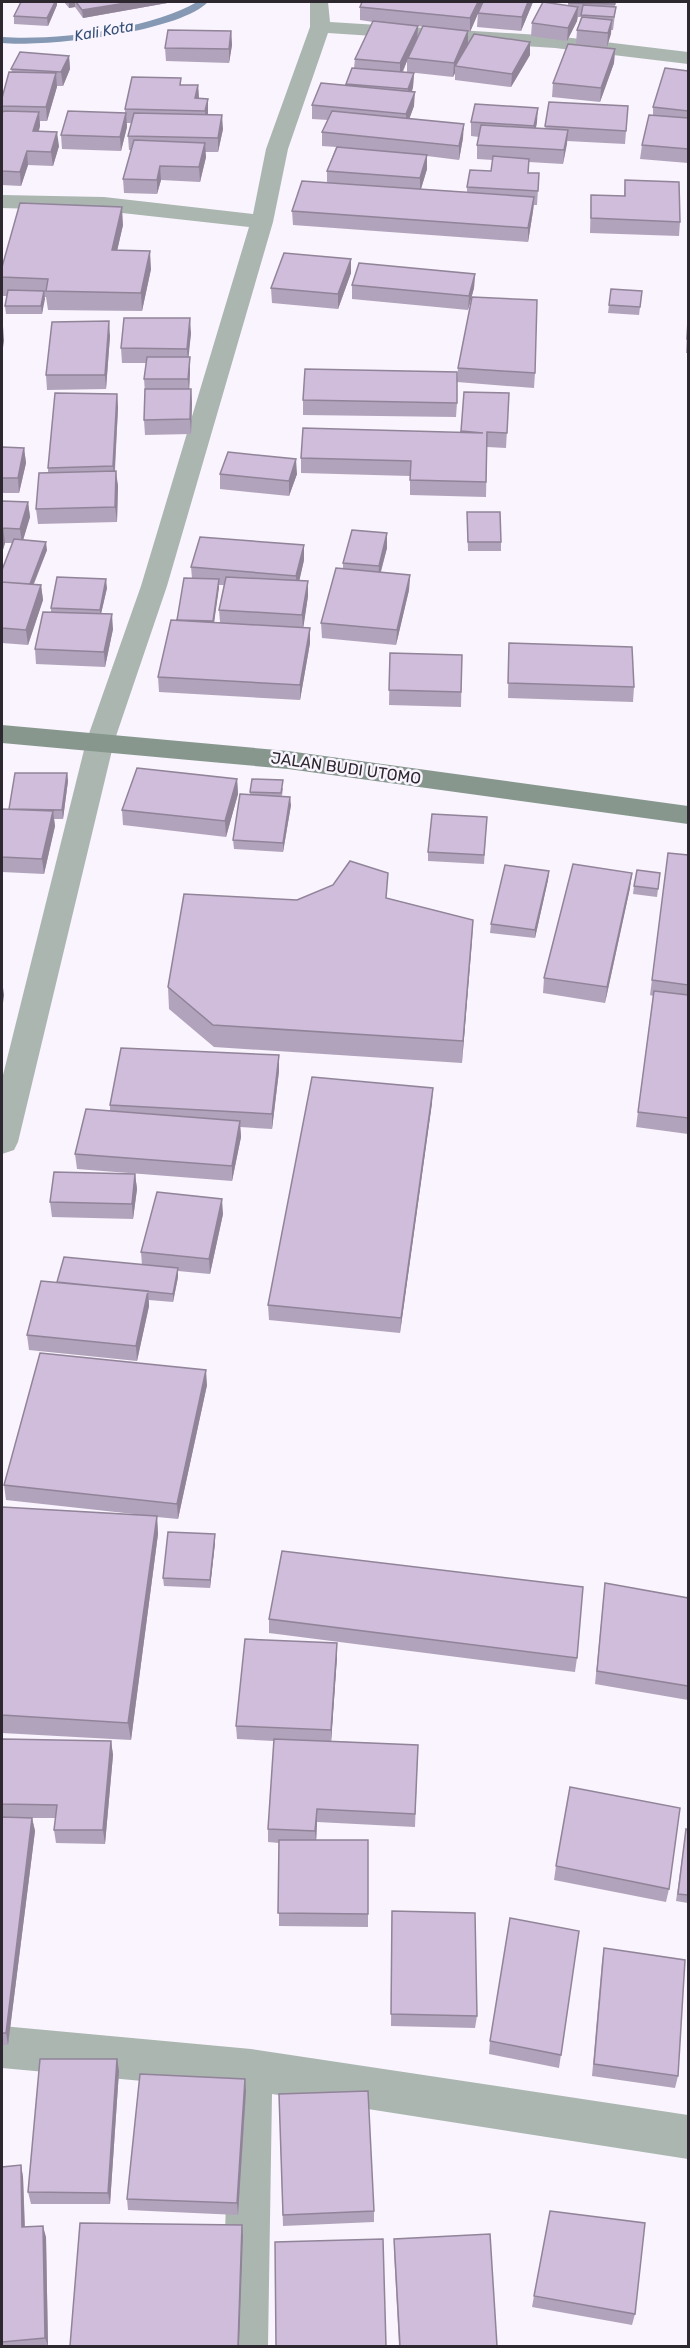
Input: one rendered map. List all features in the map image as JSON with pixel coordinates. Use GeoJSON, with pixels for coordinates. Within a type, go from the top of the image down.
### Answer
{"type":"FeatureCollection","features":[{"type":"Feature","properties":{"kind":"street"},"geometry":{"type":"LineString","coordinates":[[2,1142],[9,1081],[100,742],[154,586],[262,222],[277,149],[320,27],[319,2]]}},
{"type":"Feature","properties":{"kind":"street"},"geometry":{"type":"LineString","coordinates":[[320,27],[555,42],[688,58]]}},
{"type":"Feature","properties":{"kind":"street"},"geometry":{"type":"LineString","coordinates":[[2,201],[104,204],[262,222]]}},
{"type":"Feature","properties":{"kind":"street","name":"JALAN BUDI UTOMO"},"geometry":{"type":"LineString","coordinates":[[2,734],[288,760],[688,815]]}},
{"type":"Feature","properties":{"kind":"street"},"geometry":{"type":"LineString","coordinates":[[2,2047],[252,2070],[688,2137]]}},
{"type":"Feature","properties":{"kind":"street"},"geometry":{"type":"LineString","coordinates":[[244,2346],[252,2070]]}},
{"type":"Feature","properties":{"kind":"building"},"geometry":{"type":"Polygon","coordinates":[[[21,2],[55,2],[47,18],[14,16],[21,2]]]}},
{"type":"Feature","properties":{"kind":"building"},"geometry":{"type":"Polygon","coordinates":[[[76,2],[132,2],[82,10],[76,2]]]}},
{"type":"Feature","properties":{"kind":"building"},"geometry":{"type":"Polygon","coordinates":[[[362,2],[478,2],[470,18],[360,7],[362,2]]]}},
{"type":"Feature","properties":{"kind":"building"},"geometry":{"type":"Polygon","coordinates":[[[483,2],[528,2],[522,17],[478,13],[483,2]]]}},
{"type":"Feature","properties":{"kind":"building"},"geometry":{"type":"Polygon","coordinates":[[[543,2],[578,7],[568,28],[532,23],[543,2]]]}},
{"type":"Feature","properties":{"kind":"building"},"geometry":{"type":"Polygon","coordinates":[[[615,2],[615,4],[569,3],[615,2]]]}},
{"type":"Feature","properties":{"kind":"building"},"geometry":{"type":"Polygon","coordinates":[[[583,5],[616,7],[614,17],[581,15],[583,5]]]}},
{"type":"Feature","properties":{"kind":"building"},"geometry":{"type":"Polygon","coordinates":[[[582,17],[612,20],[608,33],[577,30],[582,17]]]}},
{"type":"Feature","properties":{"kind":"building"},"geometry":{"type":"Polygon","coordinates":[[[373,21],[418,26],[400,63],[355,59],[373,21]]]}},
{"type":"Feature","properties":{"kind":"building"},"geometry":{"type":"Polygon","coordinates":[[[423,26],[468,31],[454,63],[408,58],[423,26]]]}},
{"type":"Feature","properties":{"kind":"building"},"geometry":{"type":"Polygon","coordinates":[[[168,30],[231,31],[229,49],[165,48],[168,30]]]}},
{"type":"Feature","properties":{"kind":"building"},"geometry":{"type":"Polygon","coordinates":[[[474,34],[530,42],[512,74],[455,66],[474,34]]]}},
{"type":"Feature","properties":{"kind":"building"},"geometry":{"type":"Polygon","coordinates":[[[568,44],[615,49],[601,88],[553,83],[568,44]]]}},
{"type":"Feature","properties":{"kind":"building"},"geometry":{"type":"Polygon","coordinates":[[[20,52],[69,56],[61,72],[11,69],[20,52]]]}},
{"type":"Feature","properties":{"kind":"building"},"geometry":{"type":"Polygon","coordinates":[[[352,68],[414,73],[408,89],[346,84],[352,68]]]}},
{"type":"Feature","properties":{"kind":"building"},"geometry":{"type":"Polygon","coordinates":[[[665,68],[688,71],[688,111],[653,107],[665,68]]]}},
{"type":"Feature","properties":{"kind":"building"},"geometry":{"type":"Polygon","coordinates":[[[9,72],[56,73],[46,107],[2,106],[9,72]]]}},
{"type":"Feature","properties":{"kind":"building"},"geometry":{"type":"Polygon","coordinates":[[[132,77],[181,78],[180,85],[198,85],[195,98],[208,99],[205,111],[125,109],[132,77]]]}},
{"type":"Feature","properties":{"kind":"building"},"geometry":{"type":"Polygon","coordinates":[[[321,83],[415,92],[406,114],[312,105],[321,83]]]}},
{"type":"Feature","properties":{"kind":"building"},"geometry":{"type":"Polygon","coordinates":[[[549,102],[628,106],[626,131],[545,126],[549,102]]]}},
{"type":"Feature","properties":{"kind":"building"},"geometry":{"type":"Polygon","coordinates":[[[475,104],[538,108],[534,126],[471,122],[475,104]]]}},
{"type":"Feature","properties":{"kind":"building"},"geometry":{"type":"Polygon","coordinates":[[[68,111],[126,113],[120,137],[61,135],[68,111]]]}},
{"type":"Feature","properties":{"kind":"building"},"geometry":{"type":"Polygon","coordinates":[[[332,111],[464,124],[459,146],[322,132],[332,111]]]}},
{"type":"Feature","properties":{"kind":"building"},"geometry":{"type":"Polygon","coordinates":[[[2,112],[39,112],[33,131],[57,132],[51,152],[27,151],[20,172],[2,171],[2,112]]]}},
{"type":"Feature","properties":{"kind":"building"},"geometry":{"type":"Polygon","coordinates":[[[134,113],[222,115],[218,138],[128,136],[134,113]]]}},
{"type":"Feature","properties":{"kind":"building"},"geometry":{"type":"Polygon","coordinates":[[[649,115],[688,118],[688,149],[642,145],[649,115]]]}},
{"type":"Feature","properties":{"kind":"building"},"geometry":{"type":"Polygon","coordinates":[[[481,125],[568,130],[564,150],[477,145],[481,125]]]}},
{"type":"Feature","properties":{"kind":"building"},"geometry":{"type":"Polygon","coordinates":[[[134,140],[205,143],[199,167],[160,166],[157,180],[123,179],[134,140]]]}},
{"type":"Feature","properties":{"kind":"building"},"geometry":{"type":"Polygon","coordinates":[[[337,147],[427,155],[420,178],[327,171],[337,147]]]}},
{"type":"Feature","properties":{"kind":"building"},"geometry":{"type":"Polygon","coordinates":[[[493,156],[529,159],[528,173],[539,173],[538,191],[467,187],[470,170],[491,171],[493,156]]]}},
{"type":"Feature","properties":{"kind":"building"},"geometry":{"type":"Polygon","coordinates":[[[625,180],[679,182],[680,222],[591,218],[591,195],[625,196],[625,180]]]}},
{"type":"Feature","properties":{"kind":"building"},"geometry":{"type":"Polygon","coordinates":[[[302,181],[534,197],[528,228],[292,211],[302,181]]]}},
{"type":"Feature","properties":{"kind":"building"},"geometry":{"type":"Polygon","coordinates":[[[20,203],[122,207],[112,250],[150,251],[141,293],[46,291],[48,279],[2,277],[2,267],[20,203]]]}},
{"type":"Feature","properties":{"kind":"building"},"geometry":{"type":"Polygon","coordinates":[[[284,253],[351,259],[338,294],[271,288],[284,253]]]}},
{"type":"Feature","properties":{"kind":"building"},"geometry":{"type":"Polygon","coordinates":[[[359,263],[475,274],[469,296],[352,285],[359,263]]]}},
{"type":"Feature","properties":{"kind":"building"},"geometry":{"type":"Polygon","coordinates":[[[611,289],[642,291],[640,307],[609,305],[611,289]]]}},
{"type":"Feature","properties":{"kind":"building"},"geometry":{"type":"Polygon","coordinates":[[[8,290],[44,291],[41,306],[5,306],[8,290]]]}},
{"type":"Feature","properties":{"kind":"building"},"geometry":{"type":"Polygon","coordinates":[[[472,297],[537,300],[535,373],[458,368],[472,297]]]}},
{"type":"Feature","properties":{"kind":"building"},"geometry":{"type":"Polygon","coordinates":[[[124,318],[190,318],[187,349],[121,348],[124,318]]]}},
{"type":"Feature","properties":{"kind":"building"},"geometry":{"type":"Polygon","coordinates":[[[109,321],[105,375],[46,375],[52,322],[109,321]]]}},
{"type":"Feature","properties":{"kind":"building"},"geometry":{"type":"Polygon","coordinates":[[[147,357],[190,357],[188,379],[144,379],[147,357]]]}},
{"type":"Feature","properties":{"kind":"building"},"geometry":{"type":"Polygon","coordinates":[[[305,369],[457,372],[457,403],[303,400],[305,369]]]}},
{"type":"Feature","properties":{"kind":"building"},"geometry":{"type":"Polygon","coordinates":[[[145,389],[191,389],[190,419],[144,420],[145,389]]]}},
{"type":"Feature","properties":{"kind":"building"},"geometry":{"type":"Polygon","coordinates":[[[464,392],[509,393],[507,433],[487,432],[486,482],[410,480],[411,461],[301,458],[303,428],[483,433],[461,431],[464,392]]]}},
{"type":"Feature","properties":{"kind":"building"},"geometry":{"type":"Polygon","coordinates":[[[55,393],[117,394],[113,466],[48,468],[55,393]]]}},
{"type":"Feature","properties":{"kind":"building"},"geometry":{"type":"Polygon","coordinates":[[[2,447],[24,448],[18,478],[2,478],[2,447]]]}},
{"type":"Feature","properties":{"kind":"building"},"geometry":{"type":"Polygon","coordinates":[[[228,452],[296,459],[289,481],[220,474],[228,452]]]}},
{"type":"Feature","properties":{"kind":"building"},"geometry":{"type":"Polygon","coordinates":[[[116,471],[115,507],[36,509],[39,473],[116,471]]]}},
{"type":"Feature","properties":{"kind":"building"},"geometry":{"type":"Polygon","coordinates":[[[2,501],[28,502],[20,529],[3,528],[2,533],[2,501]]]}},
{"type":"Feature","properties":{"kind":"building"},"geometry":{"type":"Polygon","coordinates":[[[467,512],[500,512],[501,542],[468,542],[467,512]]]}},
{"type":"Feature","properties":{"kind":"building"},"geometry":{"type":"Polygon","coordinates":[[[352,530],[387,533],[379,566],[343,563],[352,530]]]}},
{"type":"Feature","properties":{"kind":"building"},"geometry":{"type":"Polygon","coordinates":[[[200,537],[304,545],[296,576],[191,567],[200,537]]]}},
{"type":"Feature","properties":{"kind":"building"},"geometry":{"type":"Polygon","coordinates":[[[14,539],[46,542],[30,584],[2,582],[2,570],[14,539]]]}},
{"type":"Feature","properties":{"kind":"building"},"geometry":{"type":"Polygon","coordinates":[[[336,568],[410,575],[397,630],[321,623],[336,568]]]}},
{"type":"Feature","properties":{"kind":"building"},"geometry":{"type":"Polygon","coordinates":[[[57,577],[106,579],[100,610],[51,608],[57,577]]]}},
{"type":"Feature","properties":{"kind":"building"},"geometry":{"type":"Polygon","coordinates":[[[226,577],[308,581],[302,615],[219,610],[226,577]]]}},
{"type":"Feature","properties":{"kind":"building"},"geometry":{"type":"Polygon","coordinates":[[[184,578],[219,579],[213,621],[177,620],[184,578]]]}},
{"type":"Feature","properties":{"kind":"building"},"geometry":{"type":"Polygon","coordinates":[[[2,582],[41,585],[26,630],[2,628],[2,582]]]}},
{"type":"Feature","properties":{"kind":"building"},"geometry":{"type":"Polygon","coordinates":[[[43,612],[112,614],[104,652],[35,649],[43,612]]]}},
{"type":"Feature","properties":{"kind":"building"},"geometry":{"type":"Polygon","coordinates":[[[171,620],[310,628],[300,685],[158,677],[171,620]]]}},
{"type":"Feature","properties":{"kind":"building"},"geometry":{"type":"Polygon","coordinates":[[[509,643],[632,647],[634,687],[508,683],[509,643]]]}},
{"type":"Feature","properties":{"kind":"building"},"geometry":{"type":"Polygon","coordinates":[[[390,653],[462,655],[461,692],[389,690],[390,653]]]}},
{"type":"Feature","properties":{"kind":"building"},"geometry":{"type":"Polygon","coordinates":[[[137,768],[237,779],[225,821],[122,810],[137,768]]]}},
{"type":"Feature","properties":{"kind":"building"},"geometry":{"type":"Polygon","coordinates":[[[15,773],[67,773],[62,810],[9,809],[15,773]]]}},
{"type":"Feature","properties":{"kind":"building"},"geometry":{"type":"Polygon","coordinates":[[[252,779],[283,780],[281,793],[250,792],[252,779]]]}},
{"type":"Feature","properties":{"kind":"building"},"geometry":{"type":"Polygon","coordinates":[[[240,794],[290,797],[283,843],[233,840],[240,794]]]}},
{"type":"Feature","properties":{"kind":"building"},"geometry":{"type":"Polygon","coordinates":[[[2,809],[53,811],[42,859],[2,857],[2,809]]]}},
{"type":"Feature","properties":{"kind":"building"},"geometry":{"type":"Polygon","coordinates":[[[432,814],[487,817],[484,855],[428,852],[432,814]]]}},
{"type":"Feature","properties":{"kind":"building"},"geometry":{"type":"Polygon","coordinates":[[[668,853],[688,855],[688,985],[652,980],[668,853]]]}},
{"type":"Feature","properties":{"kind":"building"},"geometry":{"type":"Polygon","coordinates":[[[350,861],[388,873],[386,898],[473,920],[463,1041],[213,1025],[168,987],[184,894],[297,900],[333,885],[350,861]]]}},
{"type":"Feature","properties":{"kind":"building"},"geometry":{"type":"Polygon","coordinates":[[[573,864],[632,873],[607,987],[544,978],[573,864]]]}},
{"type":"Feature","properties":{"kind":"building"},"geometry":{"type":"Polygon","coordinates":[[[505,865],[549,871],[535,930],[491,924],[505,865]]]}},
{"type":"Feature","properties":{"kind":"building"},"geometry":{"type":"Polygon","coordinates":[[[637,870],[660,873],[658,889],[634,886],[637,870]]]}},
{"type":"Feature","properties":{"kind":"building"},"geometry":{"type":"Polygon","coordinates":[[[654,991],[688,995],[688,1118],[638,1112],[654,991]]]}},
{"type":"Feature","properties":{"kind":"building"},"geometry":{"type":"Polygon","coordinates":[[[121,1048],[279,1055],[272,1114],[110,1105],[121,1048]]]}},
{"type":"Feature","properties":{"kind":"building"},"geometry":{"type":"Polygon","coordinates":[[[312,1077],[433,1088],[401,1318],[268,1305],[312,1077]]]}},
{"type":"Feature","properties":{"kind":"building"},"geometry":{"type":"Polygon","coordinates":[[[86,1109],[240,1121],[232,1166],[75,1154],[86,1109]]]}},
{"type":"Feature","properties":{"kind":"building"},"geometry":{"type":"Polygon","coordinates":[[[54,1172],[135,1174],[132,1204],[50,1202],[54,1172]]]}},
{"type":"Feature","properties":{"kind":"building"},"geometry":{"type":"Polygon","coordinates":[[[157,1192],[222,1199],[209,1259],[141,1252],[157,1192]]]}},
{"type":"Feature","properties":{"kind":"building"},"geometry":{"type":"Polygon","coordinates":[[[64,1257],[178,1268],[173,1294],[57,1282],[64,1257]]]}},
{"type":"Feature","properties":{"kind":"building"},"geometry":{"type":"Polygon","coordinates":[[[41,1281],[148,1291],[136,1346],[27,1335],[41,1281]]]}},
{"type":"Feature","properties":{"kind":"building"},"geometry":{"type":"Polygon","coordinates":[[[40,1353],[206,1370],[177,1504],[4,1485],[40,1353]]]}},
{"type":"Feature","properties":{"kind":"building"},"geometry":{"type":"Polygon","coordinates":[[[2,1507],[157,1516],[128,1723],[2,1715],[2,1507]]]}},
{"type":"Feature","properties":{"kind":"building"},"geometry":{"type":"Polygon","coordinates":[[[168,1532],[215,1534],[210,1580],[163,1578],[168,1532]]]}},
{"type":"Feature","properties":{"kind":"building"},"geometry":{"type":"Polygon","coordinates":[[[282,1551],[583,1587],[577,1658],[269,1619],[282,1551]]]}},
{"type":"Feature","properties":{"kind":"building"},"geometry":{"type":"Polygon","coordinates":[[[605,1583],[688,1598],[688,1686],[597,1671],[605,1583]]]}},
{"type":"Feature","properties":{"kind":"building"},"geometry":{"type":"Polygon","coordinates":[[[245,1639],[337,1643],[331,1730],[236,1726],[245,1639]]]}},
{"type":"Feature","properties":{"kind":"building"},"geometry":{"type":"Polygon","coordinates":[[[2,1739],[111,1741],[103,1830],[54,1830],[57,1805],[2,1804],[2,1739]]]}},
{"type":"Feature","properties":{"kind":"building"},"geometry":{"type":"Polygon","coordinates":[[[274,1739],[418,1745],[415,1814],[317,1809],[315,1831],[268,1829],[274,1739]]]}},
{"type":"Feature","properties":{"kind":"building"},"geometry":{"type":"Polygon","coordinates":[[[570,1787],[680,1808],[669,1889],[556,1866],[570,1787]]]}},
{"type":"Feature","properties":{"kind":"building"},"geometry":{"type":"Polygon","coordinates":[[[2,1817],[32,1818],[6,2033],[2,2033],[2,1817]]]}},
{"type":"Feature","properties":{"kind":"building"},"geometry":{"type":"Polygon","coordinates":[[[686,1829],[688,1830],[688,1895],[678,1894],[686,1829]]]}},
{"type":"Feature","properties":{"kind":"building"},"geometry":{"type":"Polygon","coordinates":[[[279,1840],[368,1840],[368,1914],[278,1913],[279,1840]]]}},
{"type":"Feature","properties":{"kind":"building"},"geometry":{"type":"Polygon","coordinates":[[[392,1911],[475,1913],[477,2016],[391,2014],[392,1911]]]}},
{"type":"Feature","properties":{"kind":"building"},"geometry":{"type":"Polygon","coordinates":[[[510,1918],[579,1931],[561,2055],[490,2041],[510,1918]]]}},
{"type":"Feature","properties":{"kind":"building"},"geometry":{"type":"Polygon","coordinates":[[[604,1948],[685,1960],[678,2076],[594,2064],[604,1948]]]}},
{"type":"Feature","properties":{"kind":"building"},"geometry":{"type":"Polygon","coordinates":[[[40,2059],[117,2059],[108,2193],[28,2192],[40,2059]]]}},
{"type":"Feature","properties":{"kind":"building"},"geometry":{"type":"Polygon","coordinates":[[[140,2074],[245,2079],[237,2203],[127,2199],[140,2074]]]}},
{"type":"Feature","properties":{"kind":"building"},"geometry":{"type":"Polygon","coordinates":[[[368,2091],[374,2211],[283,2215],[279,2094],[368,2091]]]}},
{"type":"Feature","properties":{"kind":"building"},"geometry":{"type":"Polygon","coordinates":[[[21,2165],[22,2227],[43,2226],[45,2338],[2,2342],[2,2167],[21,2165]]]}},
{"type":"Feature","properties":{"kind":"building"},"geometry":{"type":"Polygon","coordinates":[[[550,2211],[645,2223],[635,2314],[534,2296],[550,2211]]]}},
{"type":"Feature","properties":{"kind":"building"},"geometry":{"type":"Polygon","coordinates":[[[80,2223],[242,2225],[238,2346],[70,2346],[80,2223]]]}},
{"type":"Feature","properties":{"kind":"building"},"geometry":{"type":"Polygon","coordinates":[[[490,2234],[497,2346],[400,2346],[394,2239],[490,2234]]]}},
{"type":"Feature","properties":{"kind":"building"},"geometry":{"type":"Polygon","coordinates":[[[383,2239],[386,2346],[276,2346],[275,2242],[383,2239]]]}},
{"type":"Feature","properties":{"kind":"waterway","name":"Kali Kota"},"geometry":{"type":"LineString","coordinates":[[2,40],[54,40],[125,29],[172,17],[203,2]]}}]}
